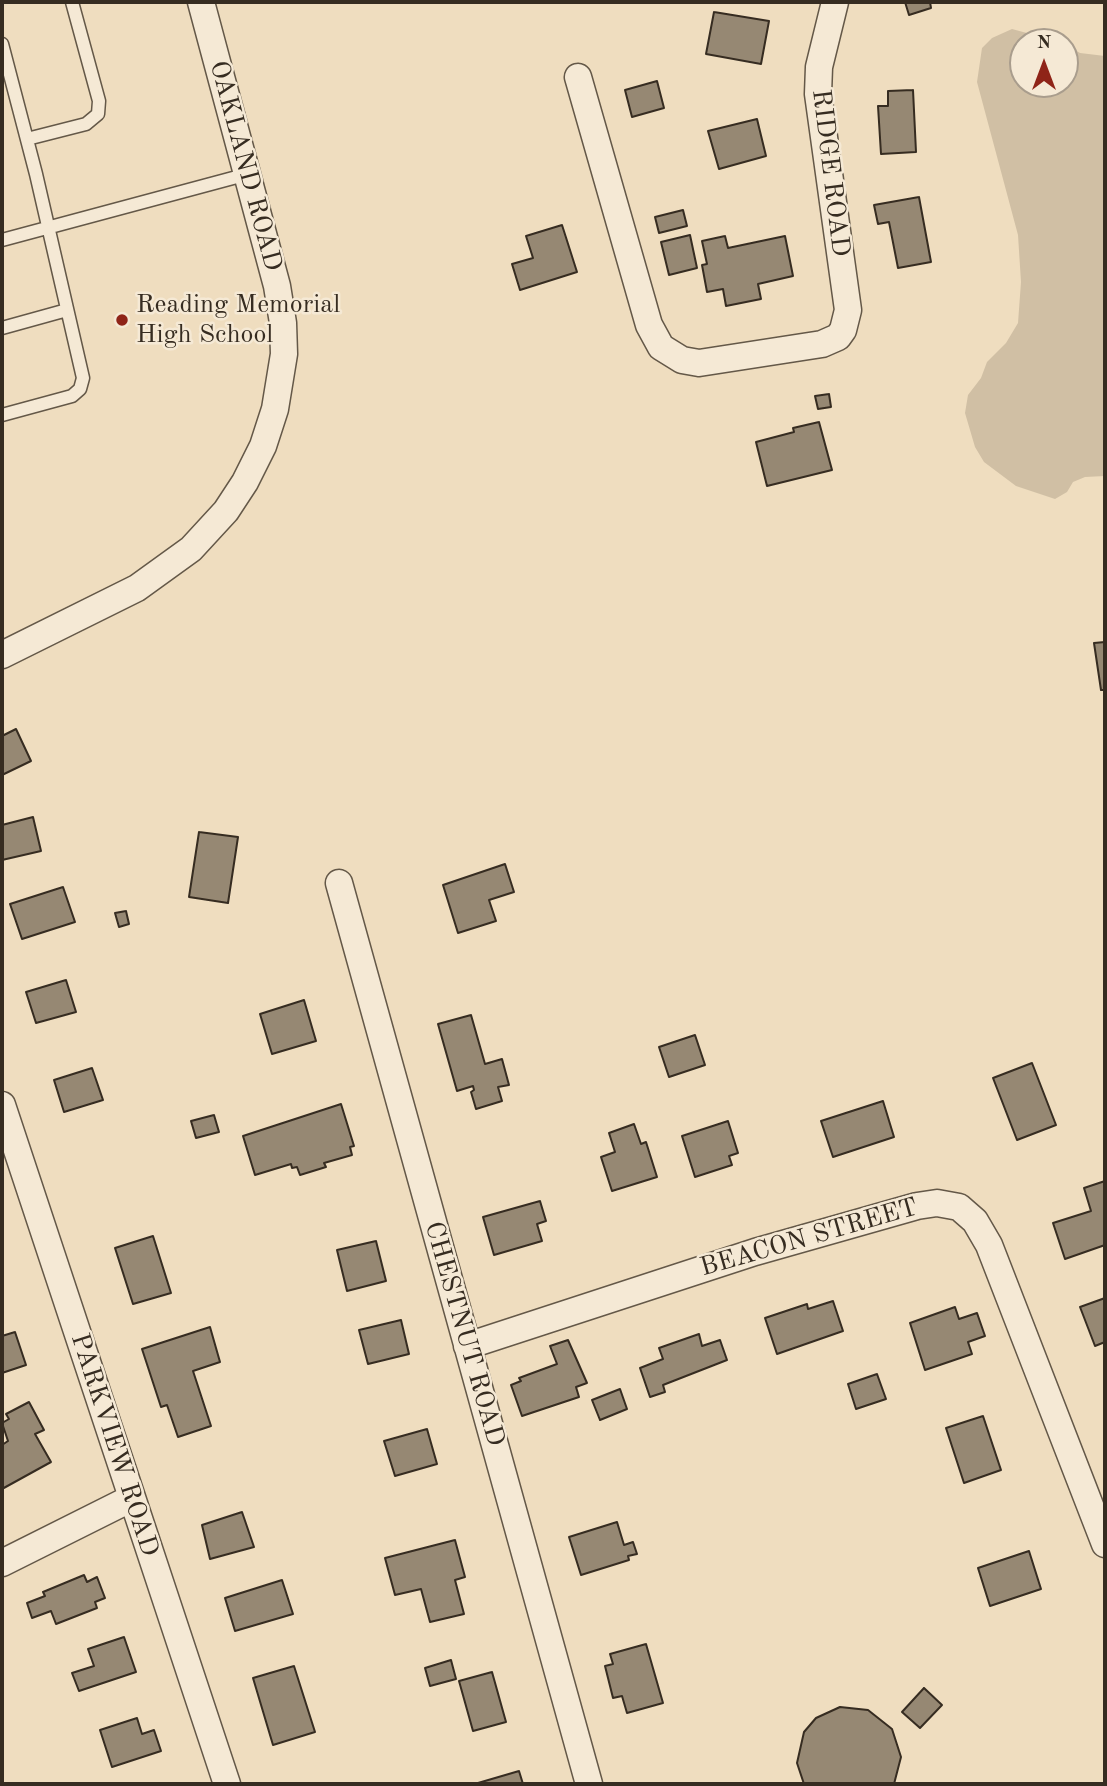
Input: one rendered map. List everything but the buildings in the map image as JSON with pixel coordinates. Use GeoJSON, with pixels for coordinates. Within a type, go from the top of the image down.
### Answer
{"type":"FeatureCollection","features":[{"type":"Feature","properties":{"kind":"street","name":"OAKLAND ROAD"},"geometry":{"type":"LineString","coordinates":[[2,655],[137,588],[159,574],[210,530],[245,482],[263,446],[275,410],[284,354],[277,286],[201,2]]}},
{"type":"Feature","properties":{"kind":"street","name":"RIDGE ROAD"},"geometry":{"type":"LineString","coordinates":[[578,77],[649,326],[661,347],[690,362],[707,362],[799,349],[833,340],[843,330],[848,310],[819,115],[818,80],[824,38],[835,2]]}},
{"type":"Feature","properties":{"kind":"street","name":"CHESTNUT ROAD"},"geometry":{"type":"LineString","coordinates":[[339,883],[589,1784]]}},
{"type":"Feature","properties":{"kind":"street","name":"PARKVIEW ROAD"},"geometry":{"type":"LineString","coordinates":[[2,1105],[227,1784]]}},
{"type":"Feature","properties":{"kind":"street","name":"BEACON STREET"},"geometry":{"type":"LineString","coordinates":[[467,1346],[755,1252],[917,1206],[937,1203],[959,1207],[975,1221],[989,1245],[1105,1544]]}},
{"type":"Feature","properties":{"kind":"street"},"geometry":{"type":"LineString","coordinates":[[2,1563],[132,1498]]}},
{"type":"Feature","properties":{"kind":"lane"},"geometry":{"type":"LineString","coordinates":[[27,139],[86,124],[98,114],[99,101],[72,2]]}},
{"type":"Feature","properties":{"kind":"lane"},"geometry":{"type":"LineString","coordinates":[[2,44],[83,378],[80,388],[72,396],[2,415]]}},
{"type":"Feature","properties":{"kind":"lane"},"geometry":{"type":"LineString","coordinates":[[2,240],[248,174]]}},
{"type":"Feature","properties":{"kind":"lane"},"geometry":{"type":"LineString","coordinates":[[2,328],[67,310]]}},
{"type":"Feature","properties":{"kind":"shaded area"},"geometry":{"type":"Polygon","coordinates":[[[1009,30],[1009,98],[1079,98],[1079,52],[1105,56],[1105,476],[1085,477],[1073,482],[1067,492],[1055,499],[1016,486],[984,462],[975,447],[965,413],[968,395],[981,378],[987,362],[1006,343],[1018,323],[1021,282],[1018,235],[977,82],[982,48],[992,38],[1009,30]]]}},
{"type":"Feature","properties":{"kind":"place","name":"Reading Memorial High School"},"geometry":{"type":"Point","coordinates":[122,320]}}]}
